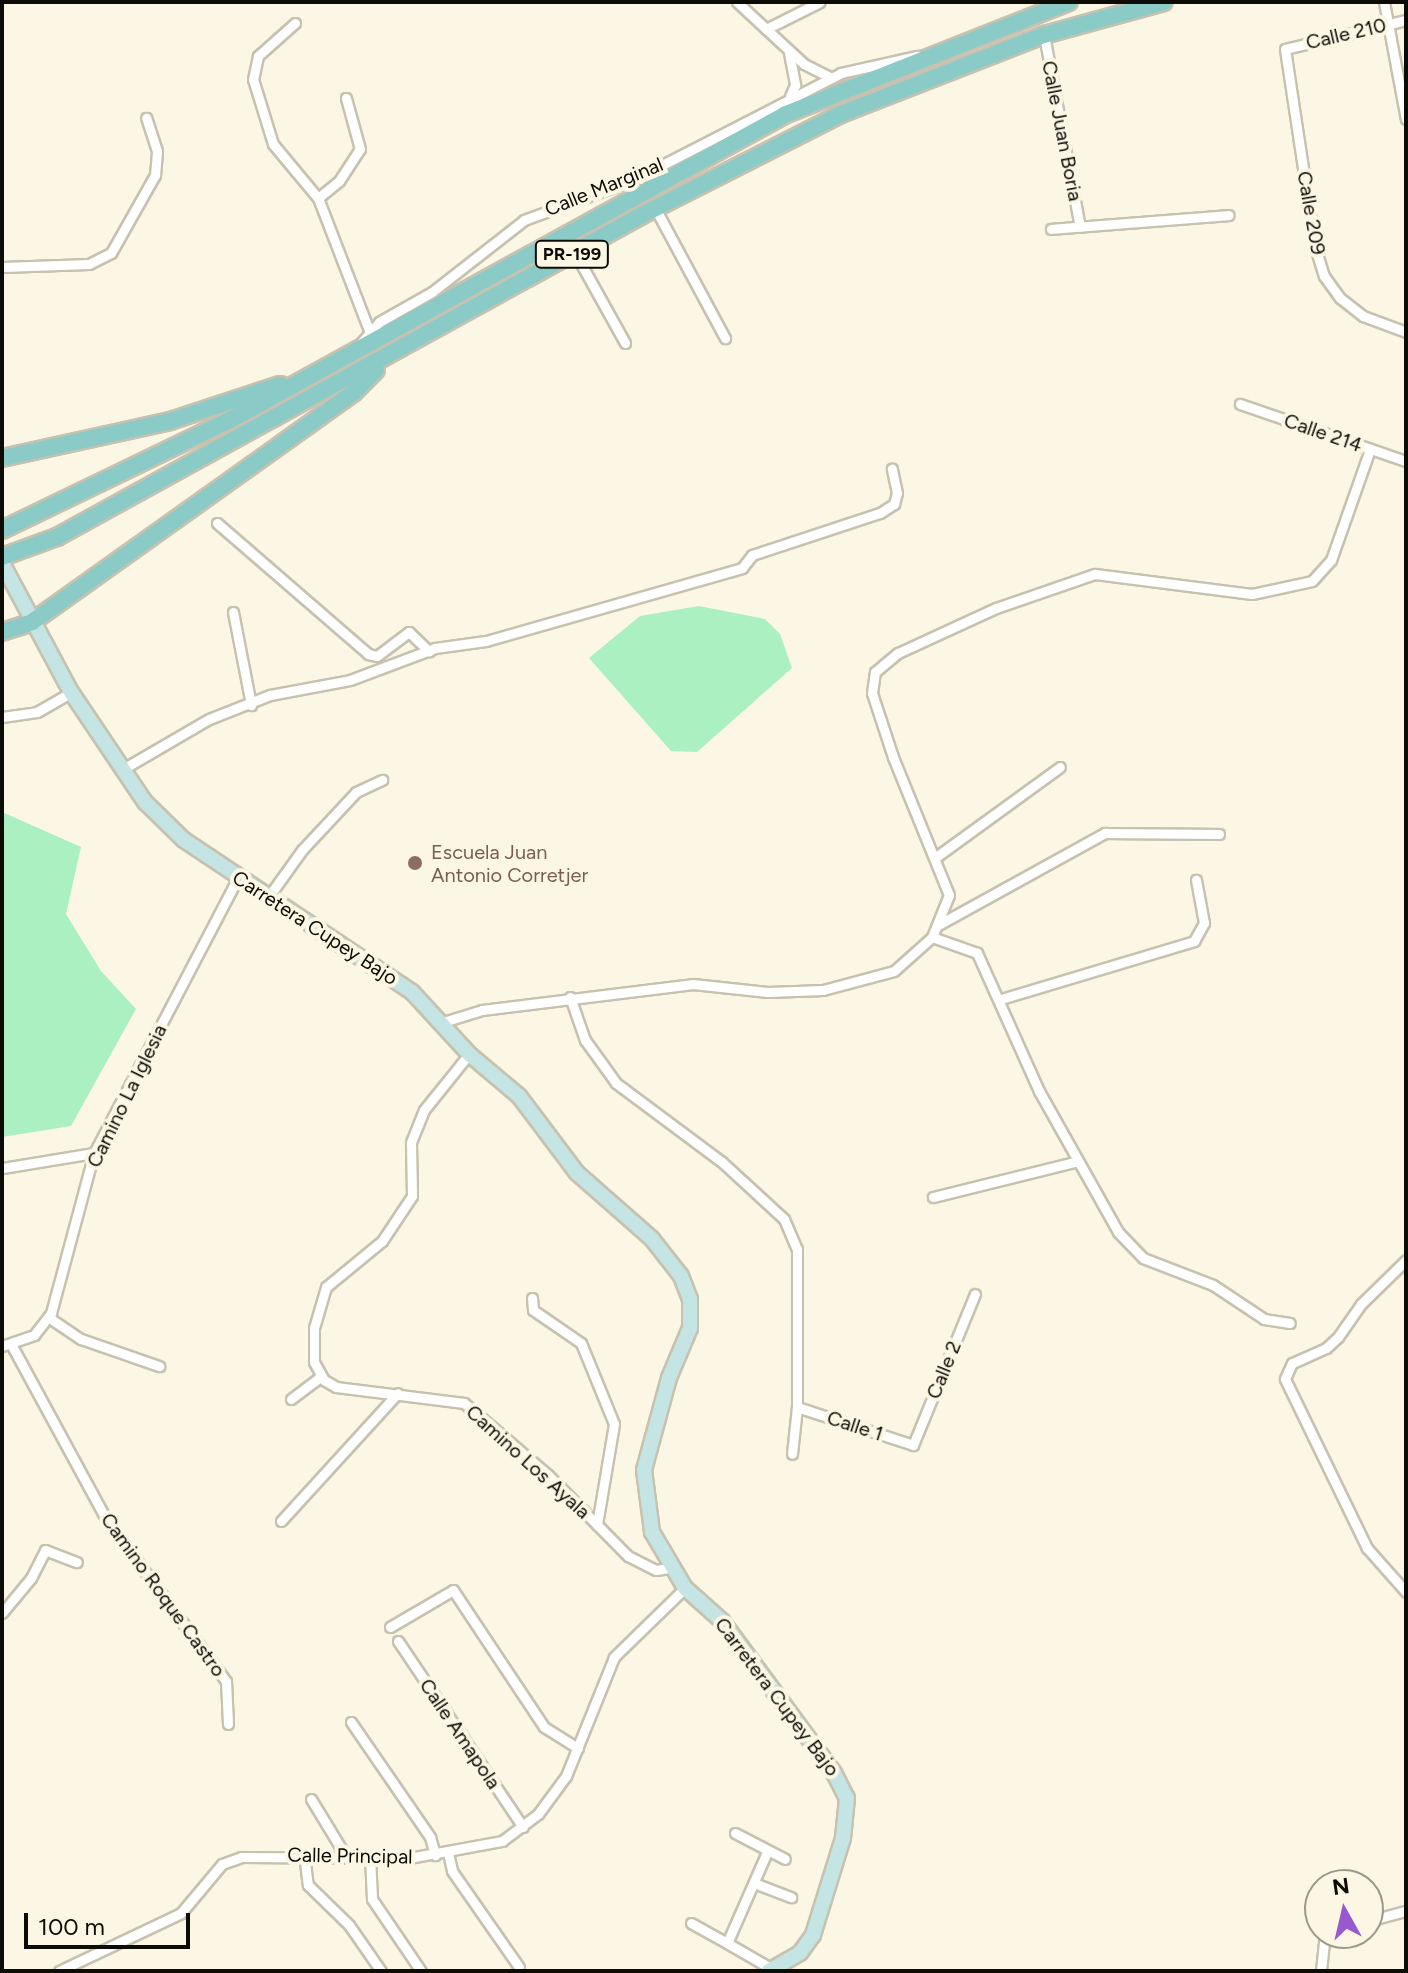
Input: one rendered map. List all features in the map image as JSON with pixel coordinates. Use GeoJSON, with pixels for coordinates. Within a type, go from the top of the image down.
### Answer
{"type":"FeatureCollection","features":[{"type":"Feature","properties":{"kind":"main road","name":"PR-199"},"geometry":{"type":"LineString","coordinates":[[2,530],[219,425],[786,114],[923,55],[1069,2]]}},
{"type":"Feature","properties":{"kind":"main road","name":"PR-199"},"geometry":{"type":"LineString","coordinates":[[2,560],[57,537],[655,208],[841,114],[1044,35],[1164,2]]}},
{"type":"Feature","properties":{"kind":"main road"},"geometry":{"type":"LineString","coordinates":[[2,632],[32,622],[354,392],[390,356]]}},
{"type":"Feature","properties":{"kind":"main road"},"geometry":{"type":"LineString","coordinates":[[2,458],[170,421],[297,381]]}},
{"type":"Feature","properties":{"kind":"street"},"geometry":{"type":"LineString","coordinates":[[737,2],[788,50],[832,78]]}},
{"type":"Feature","properties":{"kind":"street"},"geometry":{"type":"LineString","coordinates":[[766,29],[820,2]]}},
{"type":"Feature","properties":{"kind":"street"},"geometry":{"type":"LineString","coordinates":[[1384,2],[1406,119]]}},
{"type":"Feature","properties":{"kind":"street","name":"Calle 210"},"geometry":{"type":"LineString","coordinates":[[1285,49],[1406,20]]}},
{"type":"Feature","properties":{"kind":"street"},"geometry":{"type":"LineString","coordinates":[[295,23],[258,56],[253,79],[273,144],[318,198],[370,333]]}},
{"type":"Feature","properties":{"kind":"street","name":"Calle Juan Boria"},"geometry":{"type":"LineString","coordinates":[[1044,35],[1080,227]]}},
{"type":"Feature","properties":{"kind":"street","name":"Calle 209"},"geometry":{"type":"LineString","coordinates":[[1285,49],[1315,247],[1324,276],[1340,298],[1363,316],[1406,332]]}},
{"type":"Feature","properties":{"kind":"street"},"geometry":{"type":"LineString","coordinates":[[788,50],[795,85],[790,98]]}},
{"type":"Feature","properties":{"kind":"street","name":"Calle Marginal"},"geometry":{"type":"LineString","coordinates":[[356,349],[370,333],[524,220],[633,180],[832,78],[876,63],[923,55]]}},
{"type":"Feature","properties":{"kind":"street"},"geometry":{"type":"LineString","coordinates":[[318,198],[339,181],[360,149],[346,98]]}},
{"type":"Feature","properties":{"kind":"street"},"geometry":{"type":"LineString","coordinates":[[2,267],[89,264],[111,253],[155,175],[157,151],[146,118]]}},
{"type":"Feature","properties":{"kind":"street"},"geometry":{"type":"LineString","coordinates":[[655,208],[725,338]]}},
{"type":"Feature","properties":{"kind":"street","name":"Calle Juan Boria"},"geometry":{"type":"LineString","coordinates":[[1051,229],[1228,215]]}},
{"type":"Feature","properties":{"kind":"street"},"geometry":{"type":"LineString","coordinates":[[575,253],[625,343]]}},
{"type":"Feature","properties":{"kind":"street","name":"Calle 214"},"geometry":{"type":"LineString","coordinates":[[1240,404],[1406,461]]}},
{"type":"Feature","properties":{"kind":"street"},"geometry":{"type":"LineString","coordinates":[[440,1023],[482,1010],[570,997],[693,984],[768,992],[823,990],[894,971],[932,937],[949,895],[893,757],[872,693],[875,672],[898,653],[996,608],[1095,574],[1252,594],[1312,581],[1331,560],[1370,449]]}},
{"type":"Feature","properties":{"kind":"street"},"geometry":{"type":"LineString","coordinates":[[123,769],[209,719],[270,695],[350,680],[429,651],[486,641],[742,568],[752,555],[880,513],[894,504],[897,493],[892,469]]}},
{"type":"Feature","properties":{"kind":"street"},"geometry":{"type":"LineString","coordinates":[[217,523],[368,654],[377,656],[409,632],[429,651]]}},
{"type":"Feature","properties":{"kind":"street","name":"Carretera Cupey Bajo"},"geometry":{"type":"LineString","coordinates":[[2,560],[19,599],[71,692],[145,802],[184,840],[412,992],[469,1054],[519,1096],[577,1173],[660,1248],[690,1299],[690,1328],[669,1378],[644,1470],[652,1532],[670,1568],[685,1588],[722,1621],[845,1788],[843,1838],[813,1935],[800,1953],[771,1970]]}},
{"type":"Feature","properties":{"kind":"street"},"geometry":{"type":"LineString","coordinates":[[233,612],[251,705]]}},
{"type":"Feature","properties":{"kind":"street"},"geometry":{"type":"LineString","coordinates":[[2,717],[37,712],[71,692]]}},
{"type":"Feature","properties":{"kind":"street"},"geometry":{"type":"LineString","coordinates":[[936,857],[1060,767]]}},
{"type":"Feature","properties":{"kind":"street"},"geometry":{"type":"LineString","coordinates":[[269,896],[302,850],[356,792],[382,780]]}},
{"type":"Feature","properties":{"kind":"street"},"geometry":{"type":"LineString","coordinates":[[938,925],[1105,833],[1219,834]]}},
{"type":"Feature","properties":{"kind":"street","name":"Camino La Iglesia"},"geometry":{"type":"LineString","coordinates":[[48,1317],[94,1153],[238,878]]}},
{"type":"Feature","properties":{"kind":"street"},"geometry":{"type":"LineString","coordinates":[[1001,999],[1194,941],[1204,923],[1196,880]]}},
{"type":"Feature","properties":{"kind":"street"},"geometry":{"type":"LineString","coordinates":[[932,937],[977,953],[1001,999],[1039,1091],[1118,1232],[1143,1258],[1213,1285],[1264,1319],[1290,1323]]}},
{"type":"Feature","properties":{"kind":"street"},"geometry":{"type":"LineString","coordinates":[[570,997],[585,1040],[616,1083],[722,1162],[784,1219],[797,1249],[797,1407],[792,1454]]}},
{"type":"Feature","properties":{"kind":"street"},"geometry":{"type":"LineString","coordinates":[[291,1399],[321,1376],[314,1362],[314,1328],[326,1287],[382,1241],[412,1196],[411,1143],[424,1110],[469,1054]]}},
{"type":"Feature","properties":{"kind":"street"},"geometry":{"type":"LineString","coordinates":[[2,1168],[94,1153]]}},
{"type":"Feature","properties":{"kind":"street"},"geometry":{"type":"LineString","coordinates":[[933,1197],[1078,1161]]}},
{"type":"Feature","properties":{"kind":"street"},"geometry":{"type":"LineString","coordinates":[[1406,1260],[1361,1304],[1326,1348],[1292,1363],[1285,1379],[1367,1548],[1406,1592]]}},
{"type":"Feature","properties":{"kind":"street","name":"Calle 2"},"geometry":{"type":"LineString","coordinates":[[913,1445],[975,1294]]}},
{"type":"Feature","properties":{"kind":"street"},"geometry":{"type":"LineString","coordinates":[[532,1298],[533,1310],[581,1343],[614,1424],[597,1525]]}},
{"type":"Feature","properties":{"kind":"street"},"geometry":{"type":"LineString","coordinates":[[6,1345],[34,1335],[48,1317],[81,1339],[159,1366]]}},
{"type":"Feature","properties":{"kind":"street","name":"Camino Roque Castro"},"geometry":{"type":"LineString","coordinates":[[6,1345],[106,1519],[226,1681],[228,1724]]}},
{"type":"Feature","properties":{"kind":"street","name":"Camino Los Ayala"},"geometry":{"type":"LineString","coordinates":[[321,1376],[336,1387],[464,1403],[628,1556],[656,1570],[670,1568]]}},
{"type":"Feature","properties":{"kind":"street"},"geometry":{"type":"LineString","coordinates":[[281,1521],[398,1393]]}},
{"type":"Feature","properties":{"kind":"street","name":"Calle 1"},"geometry":{"type":"LineString","coordinates":[[797,1407],[913,1445]]}},
{"type":"Feature","properties":{"kind":"street"},"geometry":{"type":"LineString","coordinates":[[2,1613],[31,1578],[45,1550],[77,1562]]}},
{"type":"Feature","properties":{"kind":"street","name":"Calle Principal"},"geometry":{"type":"LineString","coordinates":[[59,1971],[181,1913],[222,1864],[241,1857],[435,1855],[502,1841],[523,1827],[566,1776],[614,1657],[685,1588]]}},
{"type":"Feature","properties":{"kind":"street"},"geometry":{"type":"LineString","coordinates":[[390,1627],[453,1590],[544,1727],[578,1748]]}},
{"type":"Feature","properties":{"kind":"street","name":"Calle Amapola"},"geometry":{"type":"LineString","coordinates":[[398,1641],[523,1827]]}},
{"type":"Feature","properties":{"kind":"street"},"geometry":{"type":"LineString","coordinates":[[351,1722],[430,1837],[435,1855]]}},
{"type":"Feature","properties":{"kind":"street"},"geometry":{"type":"LineString","coordinates":[[311,1799],[345,1855]]}},
{"type":"Feature","properties":{"kind":"street"},"geometry":{"type":"LineString","coordinates":[[735,1833],[785,1859]]}},
{"type":"Feature","properties":{"kind":"street"},"geometry":{"type":"LineString","coordinates":[[727,1943],[767,1852]]}},
{"type":"Feature","properties":{"kind":"street"},"geometry":{"type":"LineString","coordinates":[[448,1853],[452,1871],[519,1967]]}},
{"type":"Feature","properties":{"kind":"street"},"geometry":{"type":"LineString","coordinates":[[304,1854],[308,1885],[349,1925],[381,1971]]}},
{"type":"Feature","properties":{"kind":"street"},"geometry":{"type":"LineString","coordinates":[[370,1856],[372,1899],[421,1971]]}},
{"type":"Feature","properties":{"kind":"street"},"geometry":{"type":"LineString","coordinates":[[754,1883],[791,1897]]}},
{"type":"Feature","properties":{"kind":"street"},"geometry":{"type":"LineString","coordinates":[[1384,1917],[1406,1911]]}},
{"type":"Feature","properties":{"kind":"street"},"geometry":{"type":"LineString","coordinates":[[691,1923],[771,1970]]}},
{"type":"Feature","properties":{"kind":"street"},"geometry":{"type":"LineString","coordinates":[[1321,1971],[1323,1949]]}},
{"type":"Feature","properties":{"kind":"green space"},"geometry":{"type":"Polygon","coordinates":[[[699,606],[765,619],[780,634],[792,668],[697,752],[671,751],[589,658],[640,616],[699,606]]]}},
{"type":"Feature","properties":{"kind":"green space"},"geometry":{"type":"Polygon","coordinates":[[[2,812],[81,847],[66,914],[101,971],[136,1009],[71,1126],[2,1137],[2,812]]]}},
{"type":"Feature","properties":{"kind":"place","name":"Escuela Juan Antonio Corretjer"},"geometry":{"type":"Point","coordinates":[415,863]}}]}
